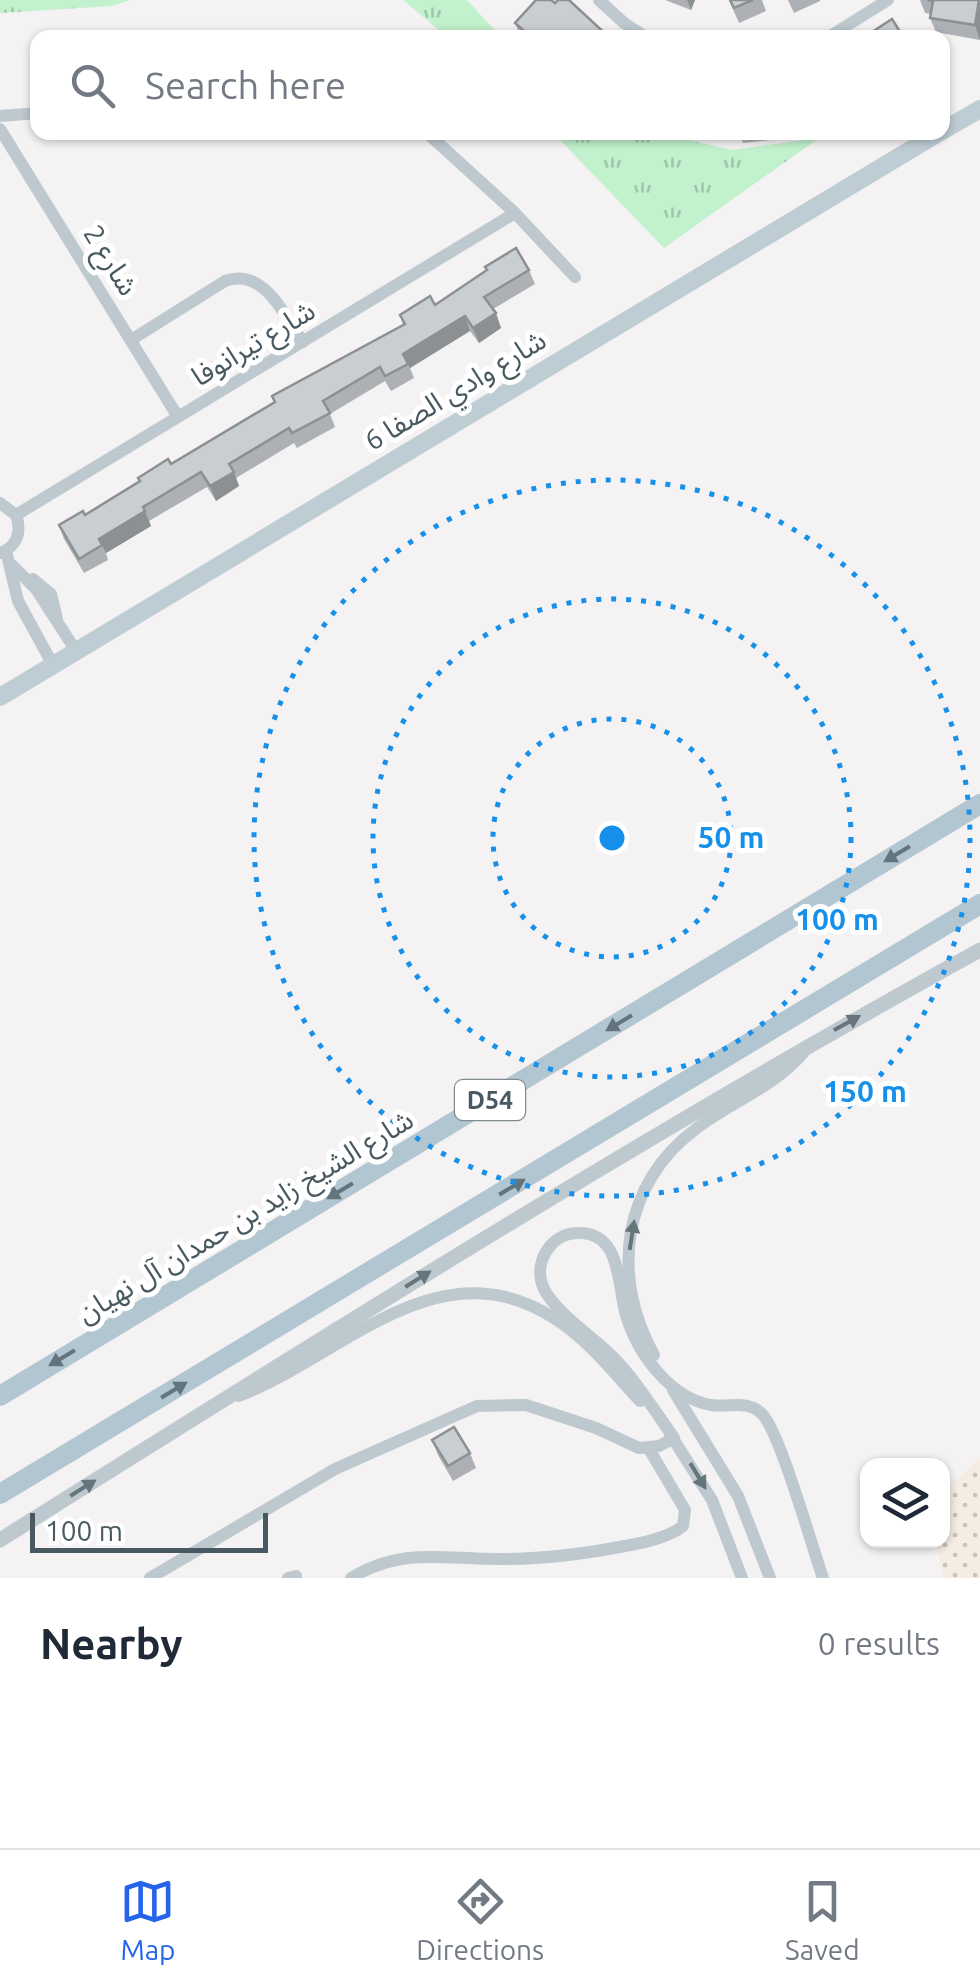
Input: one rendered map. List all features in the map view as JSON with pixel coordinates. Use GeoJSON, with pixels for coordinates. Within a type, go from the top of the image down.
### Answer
{"type":"FeatureCollection","features":[{"type":"Feature","properties":{"kind":"main road","name":"شارع وادي الصفا 6"},"geometry":{"type":"LineString","coordinates":[[950,127],[980,109]]}},
{"type":"Feature","properties":{"kind":"main road","name":"شارع وادي الصفا 6"},"geometry":{"type":"LineString","coordinates":[[0,697],[929,140]]}},
{"type":"Feature","properties":{"kind":"main road","name":"شارع الشيخ زايد بن حمدان آل نهيان"},"geometry":{"type":"LineString","coordinates":[[0,1396],[980,804]]}},
{"type":"Feature","properties":{"kind":"main road"},"geometry":{"type":"LineString","coordinates":[[0,1494],[980,904]]}},
{"type":"Feature","properties":{"kind":"street"},"geometry":{"type":"LineString","coordinates":[[599,0],[636,30]]}},
{"type":"Feature","properties":{"kind":"street"},"geometry":{"type":"LineString","coordinates":[[840,30],[888,0]]}},
{"type":"Feature","properties":{"kind":"street"},"geometry":{"type":"LineString","coordinates":[[0,116],[30,114]]}},
{"type":"Feature","properties":{"kind":"street","name":"شارع 2"},"geometry":{"type":"LineString","coordinates":[[0,130],[178,417]]}},
{"type":"Feature","properties":{"kind":"street"},"geometry":{"type":"LineString","coordinates":[[435,140],[515,213],[576,277]]}},
{"type":"Feature","properties":{"kind":"street","name":"شارع تيرانوفا"},"geometry":{"type":"LineString","coordinates":[[16,515],[515,213]]}},
{"type":"Feature","properties":{"kind":"street"},"geometry":{"type":"LineString","coordinates":[[131,340],[225,281],[242,277],[265,289],[303,342]]}},
{"type":"Feature","properties":{"kind":"street"},"geometry":{"type":"LineString","coordinates":[[0,503],[16,515],[19,531],[3,552],[76,651]]}},
{"type":"Feature","properties":{"kind":"street"},"geometry":{"type":"LineString","coordinates":[[16,569],[18,600],[54,664]]}},
{"type":"Feature","properties":{"kind":"street"},"geometry":{"type":"LineString","coordinates":[[35,634],[57,622]]}},
{"type":"Feature","properties":{"kind":"street"},"geometry":{"type":"LineString","coordinates":[[0,1540],[586,1176],[814,1041],[980,950]]}},
{"type":"Feature","properties":{"kind":"street"},"geometry":{"type":"LineString","coordinates":[[770,1578],[738,1496],[642,1332],[631,1298],[629,1244],[642,1195],[660,1163],[686,1136],[780,1076],[814,1041]]}},
{"type":"Feature","properties":{"kind":"street"},"geometry":{"type":"LineString","coordinates":[[742,1578],[712,1500],[674,1438],[616,1360],[544,1290],[541,1264],[554,1242],[579,1233],[596,1237],[610,1248],[630,1328],[644,1353],[674,1390],[713,1406],[744,1404],[764,1416],[784,1461],[823,1578]]}},
{"type":"Feature","properties":{"kind":"street"},"geometry":{"type":"LineString","coordinates":[[213,1406],[314,1360],[410,1304],[447,1294],[485,1294],[540,1310],[572,1331],[674,1438]]}},
{"type":"Feature","properties":{"kind":"street"},"geometry":{"type":"LineString","coordinates":[[150,1578],[335,1468],[478,1406],[526,1405],[649,1449],[686,1510],[685,1521],[673,1532],[636,1544],[564,1556],[499,1560],[410,1556],[375,1565],[352,1578]]}},
{"type":"Feature","properties":{"kind":"street"},"geometry":{"type":"LineString","coordinates":[[649,1449],[674,1438]]}},
{"type":"Feature","properties":{"kind":"green space"},"geometry":{"type":"Polygon","coordinates":[[[0,0],[130,0],[112,6],[0,13],[0,0]]]}},
{"type":"Feature","properties":{"kind":"green space"},"geometry":{"type":"Polygon","coordinates":[[[403,0],[467,0],[495,30],[439,30],[403,0]]]}},
{"type":"Feature","properties":{"kind":"green space"},"geometry":{"type":"Polygon","coordinates":[[[560,140],[689,140],[732,150],[816,140],[664,248],[560,140]]]}},
{"type":"Feature","properties":{"kind":"sand"},"geometry":{"type":"Polygon","coordinates":[[[980,1458],[980,1578],[944,1578],[937,1548],[950,1548],[950,1485],[980,1458]]]}},
{"type":"Feature","properties":{"kind":"building"},"geometry":{"type":"Polygon","coordinates":[[[536,0],[569,0],[601,30],[523,30],[515,23],[536,0]]]}},
{"type":"Feature","properties":{"kind":"building"},"geometry":{"type":"Polygon","coordinates":[[[730,0],[753,0],[734,8],[730,0]]]}},
{"type":"Feature","properties":{"kind":"building"},"geometry":{"type":"Polygon","coordinates":[[[928,0],[979,0],[975,25],[930,18],[933,1],[928,0]]]}},
{"type":"Feature","properties":{"kind":"building"},"geometry":{"type":"Polygon","coordinates":[[[892,19],[899,30],[875,30],[892,19]]]}},
{"type":"Feature","properties":{"kind":"building"},"geometry":{"type":"Polygon","coordinates":[[[516,248],[529,270],[484,297],[496,313],[473,328],[465,316],[403,354],[408,364],[385,376],[380,367],[323,401],[330,413],[292,433],[289,428],[229,464],[234,472],[210,486],[201,472],[143,507],[145,511],[99,539],[102,545],[79,559],[59,525],[83,511],[85,515],[168,459],[171,464],[275,402],[272,396],[405,324],[400,315],[430,296],[435,305],[516,248]]]}},
{"type":"Feature","properties":{"kind":"building"},"geometry":{"type":"Polygon","coordinates":[[[454,1427],[470,1453],[448,1466],[432,1440],[454,1427]]]}}]}
